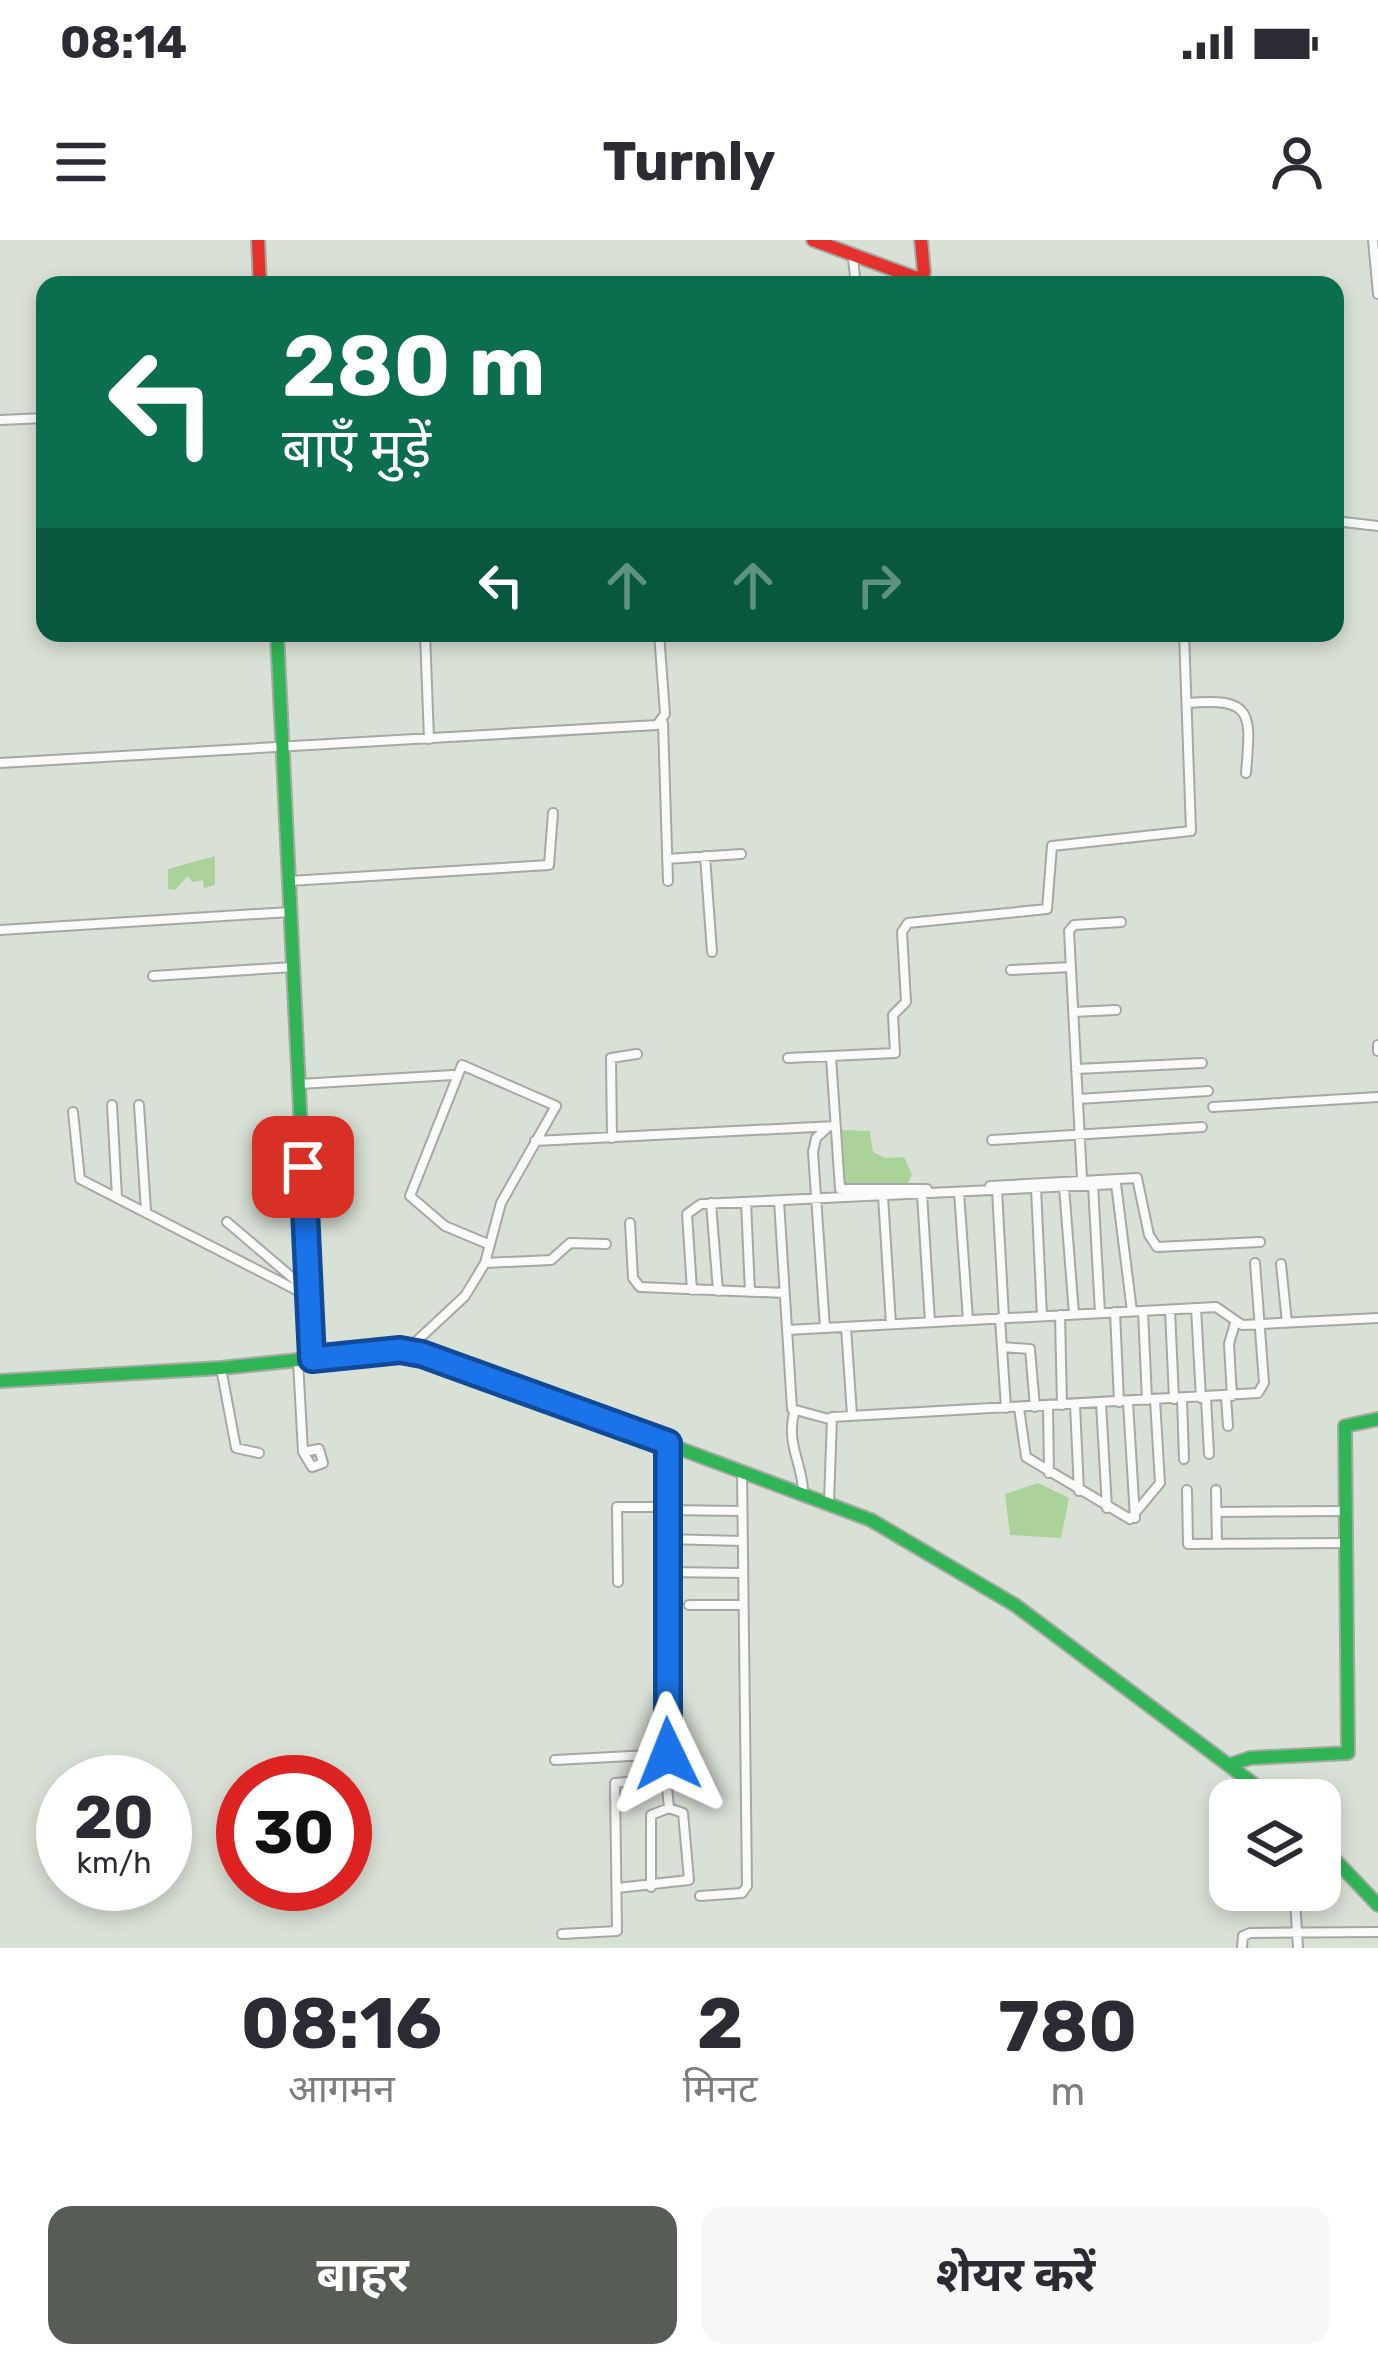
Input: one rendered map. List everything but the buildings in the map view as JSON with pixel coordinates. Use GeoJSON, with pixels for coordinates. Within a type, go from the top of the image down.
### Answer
{"type":"FeatureCollection","features":[{"type":"Feature","properties":{"kind":"street"},"geometry":{"type":"LineString","coordinates":[[258,240],[260,276]]}},
{"type":"Feature","properties":{"kind":"street"},"geometry":{"type":"LineString","coordinates":[[813,240],[853,259],[910,276]]}},
{"type":"Feature","properties":{"kind":"street"},"geometry":{"type":"LineString","coordinates":[[921,240],[922,276]]}},
{"type":"Feature","properties":{"kind":"street"},"geometry":{"type":"LineString","coordinates":[[1373,240],[1378,294]]}},
{"type":"Feature","properties":{"kind":"street"},"geometry":{"type":"LineString","coordinates":[[853,259],[855,276]]}},
{"type":"Feature","properties":{"kind":"street"},"geometry":{"type":"LineString","coordinates":[[0,420],[36,418]]}},
{"type":"Feature","properties":{"kind":"street"},"geometry":{"type":"LineString","coordinates":[[1344,522],[1378,526]]}},
{"type":"Feature","properties":{"kind":"street"},"geometry":{"type":"LineString","coordinates":[[277,642],[309,1294],[304,1451]]}},
{"type":"Feature","properties":{"kind":"street"},"geometry":{"type":"LineString","coordinates":[[425,642],[428,740]]}},
{"type":"Feature","properties":{"kind":"street"},"geometry":{"type":"LineString","coordinates":[[659,642],[668,880]]}},
{"type":"Feature","properties":{"kind":"street"},"geometry":{"type":"LineString","coordinates":[[788,1058],[895,1053],[893,1016],[906,1002],[902,932],[908,923],[1047,909],[1052,846],[1190,831],[1185,642]]}},
{"type":"Feature","properties":{"kind":"street"},"geometry":{"type":"LineString","coordinates":[[1188,703],[1228,700],[1246,713],[1250,724],[1246,773]]}},
{"type":"Feature","properties":{"kind":"street"},"geometry":{"type":"LineString","coordinates":[[0,763],[663,723]]}},
{"type":"Feature","properties":{"kind":"street"},"geometry":{"type":"LineString","coordinates":[[289,881],[549,865],[553,813]]}},
{"type":"Feature","properties":{"kind":"street"},"geometry":{"type":"LineString","coordinates":[[667,859],[741,854]]}},
{"type":"Feature","properties":{"kind":"street"},"geometry":{"type":"LineString","coordinates":[[705,856],[712,952]]}},
{"type":"Feature","properties":{"kind":"street"},"geometry":{"type":"LineString","coordinates":[[0,930],[290,913]]}},
{"type":"Feature","properties":{"kind":"street"},"geometry":{"type":"LineString","coordinates":[[1082,1180],[1071,926],[1121,922]]}},
{"type":"Feature","properties":{"kind":"street"},"geometry":{"type":"LineString","coordinates":[[153,976],[293,967]]}},
{"type":"Feature","properties":{"kind":"street"},"geometry":{"type":"LineString","coordinates":[[1011,970],[1071,967]]}},
{"type":"Feature","properties":{"kind":"street"},"geometry":{"type":"LineString","coordinates":[[1073,1012],[1116,1010]]}},
{"type":"Feature","properties":{"kind":"street"},"geometry":{"type":"LineString","coordinates":[[613,1138],[611,1058],[637,1054]]}},
{"type":"Feature","properties":{"kind":"street"},"geometry":{"type":"LineString","coordinates":[[831,1057],[831,1126],[839,1185],[846,1192],[1137,1178],[1149,1235],[1157,1247],[1260,1242]]}},
{"type":"Feature","properties":{"kind":"street"},"geometry":{"type":"LineString","coordinates":[[1076,1070],[1202,1063]]}},
{"type":"Feature","properties":{"kind":"street"},"geometry":{"type":"LineString","coordinates":[[406,1351],[465,1296],[485,1263],[488,1244],[554,1103],[467,1066],[458,1067],[410,1196],[445,1226],[488,1244]]}},
{"type":"Feature","properties":{"kind":"street"},"geometry":{"type":"LineString","coordinates":[[298,1084],[454,1075]]}},
{"type":"Feature","properties":{"kind":"street"},"geometry":{"type":"LineString","coordinates":[[1078,1099],[1208,1091]]}},
{"type":"Feature","properties":{"kind":"street"},"geometry":{"type":"LineString","coordinates":[[1213,1107],[1378,1096]]}},
{"type":"Feature","properties":{"kind":"street"},"geometry":{"type":"LineString","coordinates":[[112,1105],[118,1198]]}},
{"type":"Feature","properties":{"kind":"street"},"geometry":{"type":"LineString","coordinates":[[139,1105],[146,1213]]}},
{"type":"Feature","properties":{"kind":"street"},"geometry":{"type":"LineString","coordinates":[[73,1112],[76,1176],[309,1294]]}},
{"type":"Feature","properties":{"kind":"street"},"geometry":{"type":"LineString","coordinates":[[533,1141],[831,1126]]}},
{"type":"Feature","properties":{"kind":"street"},"geometry":{"type":"LineString","coordinates":[[825,1328],[814,1142],[831,1126]]}},
{"type":"Feature","properties":{"kind":"street"},"geometry":{"type":"LineString","coordinates":[[992,1140],[1202,1127]]}},
{"type":"Feature","properties":{"kind":"street"},"geometry":{"type":"LineString","coordinates":[[692,1290],[687,1214],[711,1203],[1116,1184],[1121,1190],[1132,1312]]}},
{"type":"Feature","properties":{"kind":"street"},"geometry":{"type":"LineString","coordinates":[[1093,1185],[1100,1313]]}},
{"type":"Feature","properties":{"kind":"street"},"geometry":{"type":"LineString","coordinates":[[1064,1187],[1073,1314]]}},
{"type":"Feature","properties":{"kind":"street"},"geometry":{"type":"LineString","coordinates":[[1036,1188],[1042,1316]]}},
{"type":"Feature","properties":{"kind":"street"},"geometry":{"type":"LineString","coordinates":[[998,1190],[1006,1408]]}},
{"type":"Feature","properties":{"kind":"street"},"geometry":{"type":"LineString","coordinates":[[959,1192],[968,1320]]}},
{"type":"Feature","properties":{"kind":"street"},"geometry":{"type":"LineString","coordinates":[[922,1194],[930,1322]]}},
{"type":"Feature","properties":{"kind":"street"},"geometry":{"type":"LineString","coordinates":[[883,1196],[891,1324]]}},
{"type":"Feature","properties":{"kind":"street"},"geometry":{"type":"LineString","coordinates":[[779,1201],[794,1465],[803,1478],[803,1492]]}},
{"type":"Feature","properties":{"kind":"street"},"geometry":{"type":"LineString","coordinates":[[746,1202],[751,1292]]}},
{"type":"Feature","properties":{"kind":"street"},"geometry":{"type":"LineString","coordinates":[[711,1203],[718,1291]]}},
{"type":"Feature","properties":{"kind":"street"},"geometry":{"type":"LineString","coordinates":[[227,1222],[309,1294]]}},
{"type":"Feature","properties":{"kind":"street"},"geometry":{"type":"LineString","coordinates":[[630,1222],[634,1282],[647,1288],[784,1293]]}},
{"type":"Feature","properties":{"kind":"street"},"geometry":{"type":"LineString","coordinates":[[485,1263],[551,1261],[570,1243],[606,1244]]}},
{"type":"Feature","properties":{"kind":"street"},"geometry":{"type":"LineString","coordinates":[[794,1414],[829,1419],[1203,1398],[1262,1389],[1255,1263]]}},
{"type":"Feature","properties":{"kind":"street"},"geometry":{"type":"LineString","coordinates":[[1281,1264],[1287,1323]]}},
{"type":"Feature","properties":{"kind":"street"},"geometry":{"type":"LineString","coordinates":[[787,1330],[1196,1308],[1220,1308],[1235,1323],[1378,1318]]}},
{"type":"Feature","properties":{"kind":"street"},"geometry":{"type":"LineString","coordinates":[[1196,1308],[1209,1454]]}},
{"type":"Feature","properties":{"kind":"street"},"geometry":{"type":"LineString","coordinates":[[1170,1310],[1184,1460]]}},
{"type":"Feature","properties":{"kind":"street"},"geometry":{"type":"LineString","coordinates":[[1135,1518],[1160,1483],[1144,1311]]}},
{"type":"Feature","properties":{"kind":"street"},"geometry":{"type":"LineString","coordinates":[[1115,1312],[1135,1518]]}},
{"type":"Feature","properties":{"kind":"street"},"geometry":{"type":"LineString","coordinates":[[1060,1315],[1062,1406]]}},
{"type":"Feature","properties":{"kind":"street"},"geometry":{"type":"LineString","coordinates":[[1228,1426],[1229,1344],[1235,1323]]}},
{"type":"Feature","properties":{"kind":"street"},"geometry":{"type":"LineString","coordinates":[[846,1327],[852,1416]]}},
{"type":"Feature","properties":{"kind":"street"},"geometry":{"type":"LineString","coordinates":[[1002,1347],[1030,1349],[1035,1407]]}},
{"type":"Feature","properties":{"kind":"street"},"geometry":{"type":"LineString","coordinates":[[0,1381],[221,1369],[406,1351],[871,1520],[1015,1605],[1247,1779]]}},
{"type":"Feature","properties":{"kind":"street"},"geometry":{"type":"LineString","coordinates":[[221,1369],[236,1448],[259,1454]]}},
{"type":"Feature","properties":{"kind":"street"},"geometry":{"type":"LineString","coordinates":[[1101,1403],[1107,1508]]}},
{"type":"Feature","properties":{"kind":"street"},"geometry":{"type":"LineString","coordinates":[[1075,1405],[1079,1491]]}},
{"type":"Feature","properties":{"kind":"street"},"geometry":{"type":"LineString","coordinates":[[1048,1406],[1049,1473]]}},
{"type":"Feature","properties":{"kind":"street"},"geometry":{"type":"LineString","coordinates":[[1019,1408],[1022,1450],[1049,1473],[1107,1508],[1135,1518]]}},
{"type":"Feature","properties":{"kind":"street"},"geometry":{"type":"LineString","coordinates":[[829,1419],[829,1502]]}},
{"type":"Feature","properties":{"kind":"street"},"geometry":{"type":"LineString","coordinates":[[1229,1766],[1244,1759],[1348,1753],[1345,1426],[1378,1419]]}},
{"type":"Feature","properties":{"kind":"street"},"geometry":{"type":"LineString","coordinates":[[668,1443],[669,1808]]}},
{"type":"Feature","properties":{"kind":"street"},"geometry":{"type":"LineString","coordinates":[[700,1896],[742,1893],[747,1886],[742,1470]]}},
{"type":"Feature","properties":{"kind":"street"},"geometry":{"type":"LineString","coordinates":[[1187,1490],[1188,1544],[1348,1543]]}},
{"type":"Feature","properties":{"kind":"street"},"geometry":{"type":"LineString","coordinates":[[1216,1490],[1216,1544]]}},
{"type":"Feature","properties":{"kind":"street"},"geometry":{"type":"LineString","coordinates":[[618,1582],[616,1509],[742,1511]]}},
{"type":"Feature","properties":{"kind":"street"},"geometry":{"type":"LineString","coordinates":[[1216,1512],[1347,1511]]}},
{"type":"Feature","properties":{"kind":"street"},"geometry":{"type":"LineString","coordinates":[[665,1539],[742,1541]]}},
{"type":"Feature","properties":{"kind":"street"},"geometry":{"type":"LineString","coordinates":[[666,1572],[742,1574]]}},
{"type":"Feature","properties":{"kind":"street"},"geometry":{"type":"LineString","coordinates":[[689,1605],[742,1605]]}},
{"type":"Feature","properties":{"kind":"street"},"geometry":{"type":"LineString","coordinates":[[555,1760],[668,1754]]}},
{"type":"Feature","properties":{"kind":"street"},"geometry":{"type":"LineString","coordinates":[[562,1934],[616,1932],[616,1781],[666,1777]]}},
{"type":"Feature","properties":{"kind":"street"},"geometry":{"type":"LineString","coordinates":[[617,1888],[685,1884],[690,1877],[687,1818],[669,1808]]}},
{"type":"Feature","properties":{"kind":"street"},"geometry":{"type":"LineString","coordinates":[[651,1887],[651,1815],[669,1808]]}},
{"type":"Feature","properties":{"kind":"street"},"geometry":{"type":"LineString","coordinates":[[1341,1866],[1378,1905]]}},
{"type":"Feature","properties":{"kind":"street"},"geometry":{"type":"LineString","coordinates":[[1296,1911],[1298,1948]]}},
{"type":"Feature","properties":{"kind":"street"},"geometry":{"type":"LineString","coordinates":[[1270,1932],[1271,1948]]}},
{"type":"Feature","properties":{"kind":"street"},"geometry":{"type":"LineString","coordinates":[[1242,1948],[1246,1934],[1378,1932]]}},
{"type":"Feature","properties":{"kind":"shaded area"},"geometry":{"type":"Polygon","coordinates":[[[215,856],[215,885],[204,888],[203,880],[192,882],[188,876],[175,890],[168,889],[168,869],[215,856]]]}},
{"type":"Feature","properties":{"kind":"shaded area"},"geometry":{"type":"Polygon","coordinates":[[[842,1130],[870,1131],[873,1152],[885,1158],[904,1157],[912,1175],[906,1186],[849,1189],[839,1180],[837,1137],[842,1130]]]}},
{"type":"Feature","properties":{"kind":"shaded area"},"geometry":{"type":"Polygon","coordinates":[[[1038,1483],[1069,1498],[1061,1538],[1010,1535],[1005,1494],[1038,1483]]]}},
{"type":"Feature","properties":{"kind":"traffic: fast"},"geometry":{"type":"LineString","coordinates":[[277,642],[312,1359]]}},
{"type":"Feature","properties":{"kind":"traffic: fast"},"geometry":{"type":"LineString","coordinates":[[0,1381],[221,1368],[395,1350],[437,1358],[871,1520],[1015,1605],[1247,1779]]}},
{"type":"Feature","properties":{"kind":"traffic: fast"},"geometry":{"type":"LineString","coordinates":[[1229,1765],[1250,1758],[1348,1753],[1345,1426],[1378,1419]]}},
{"type":"Feature","properties":{"kind":"traffic: fast"},"geometry":{"type":"LineString","coordinates":[[1341,1866],[1378,1905]]}},
{"type":"Feature","properties":{"kind":"traffic: jam"},"geometry":{"type":"LineString","coordinates":[[258,240],[260,276]]}},
{"type":"Feature","properties":{"kind":"traffic: jam"},"geometry":{"type":"LineString","coordinates":[[813,240],[911,276]]}},
{"type":"Feature","properties":{"kind":"traffic: jam"},"geometry":{"type":"LineString","coordinates":[[921,240],[921,276]]}},
{"type":"Feature","properties":{"kind":"route"},"geometry":{"type":"LineString","coordinates":[[303,1167],[312,1359],[400,1350],[422,1354],[668,1443],[668,1754]]}}]}
